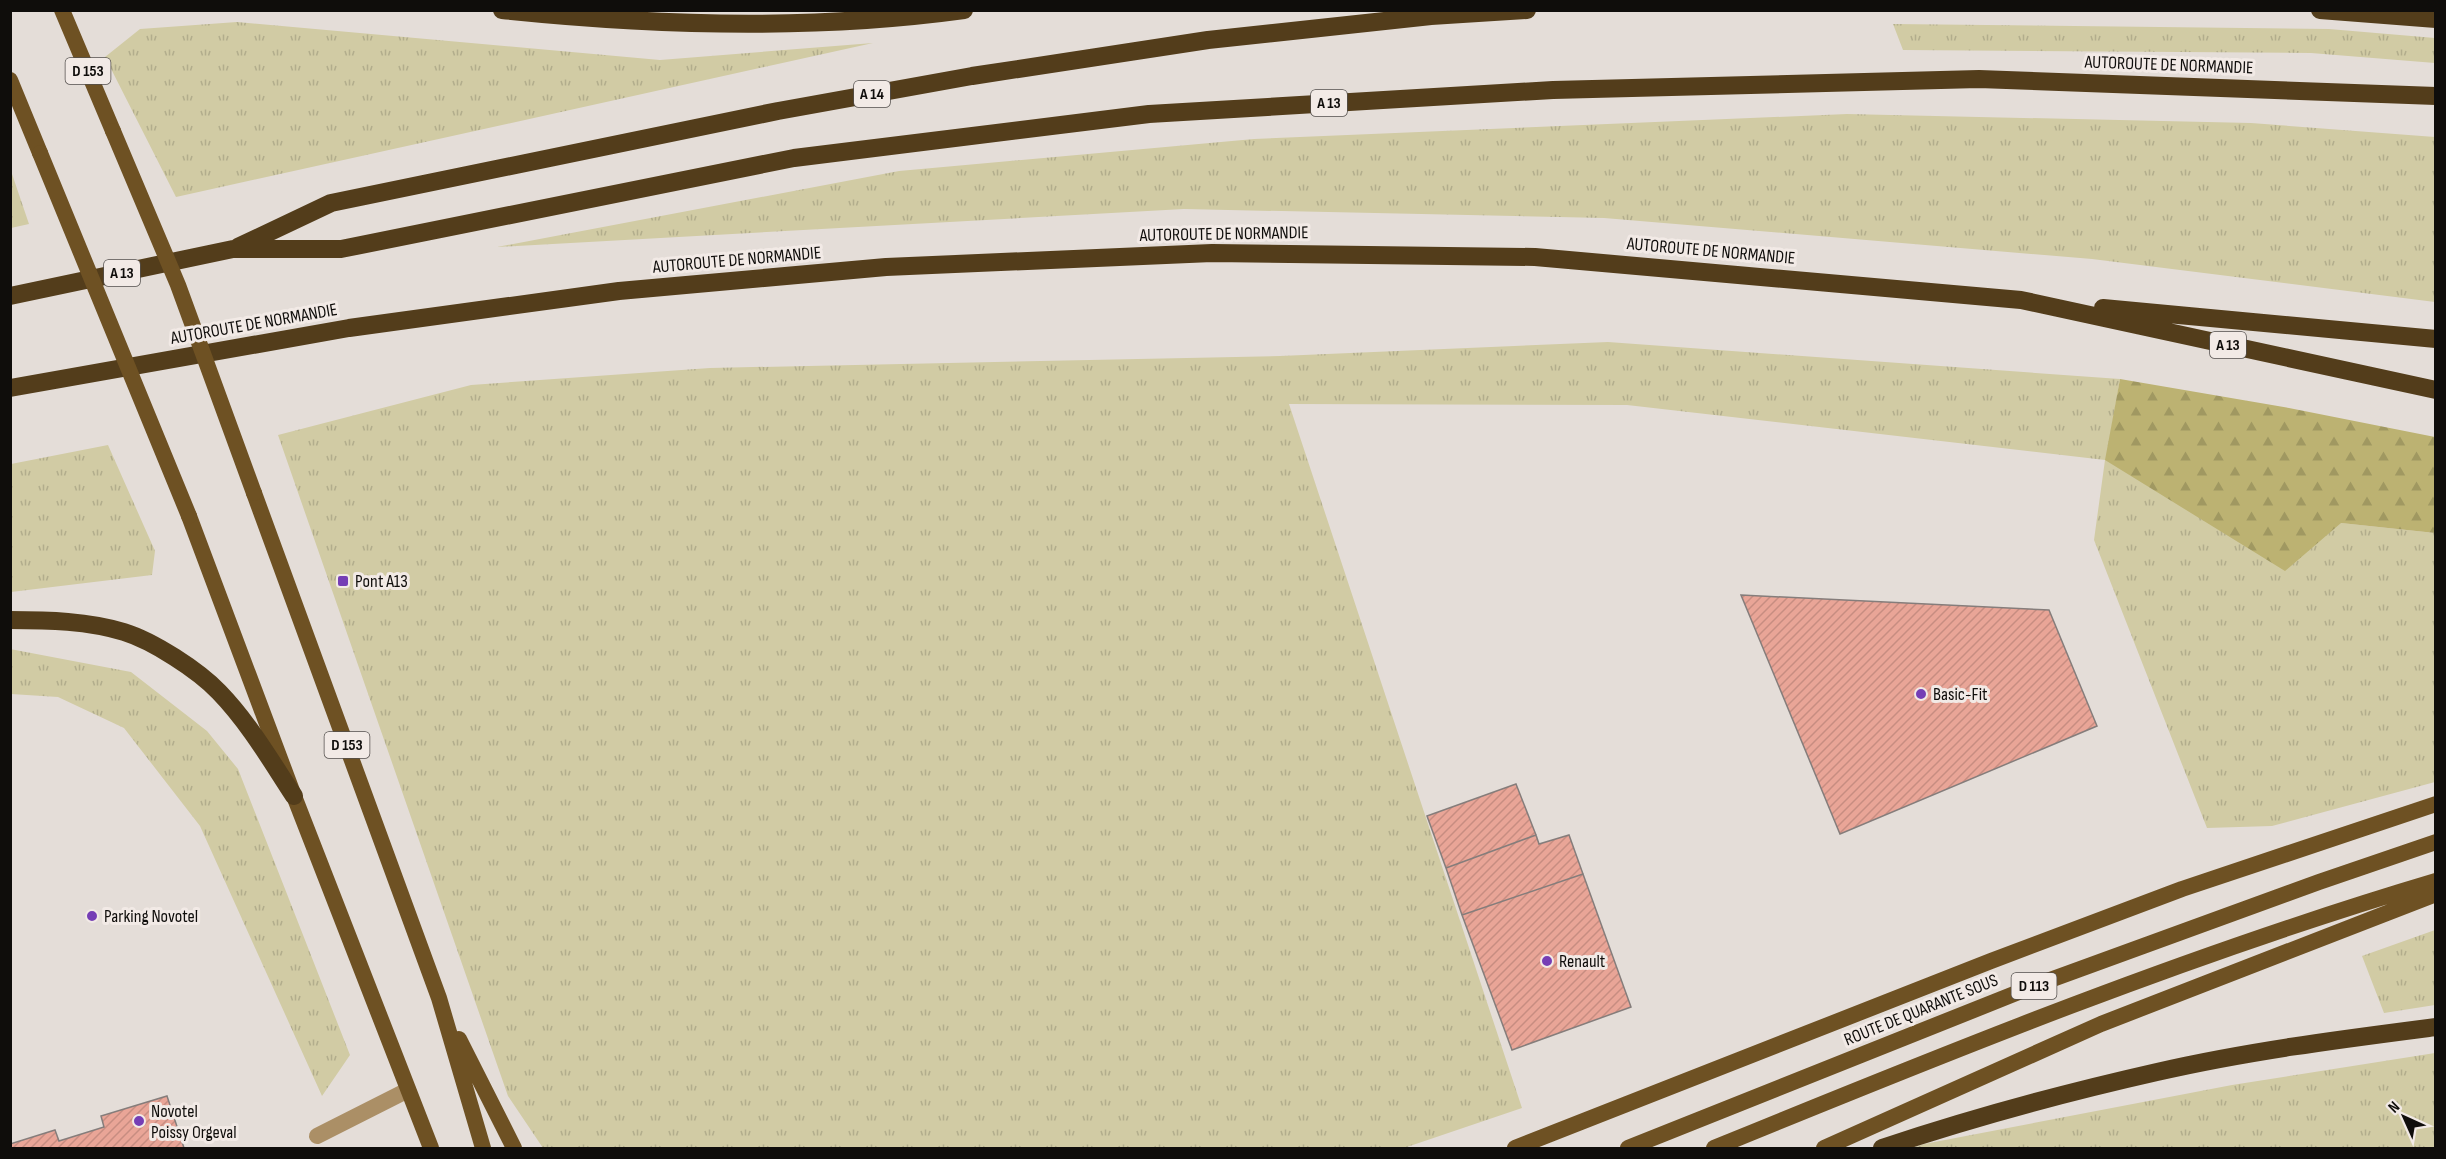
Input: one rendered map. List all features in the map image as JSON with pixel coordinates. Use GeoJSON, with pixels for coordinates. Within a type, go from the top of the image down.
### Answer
{"type":"FeatureCollection","features":[{"type":"Feature","properties":{"kind":"highway"},"geometry":{"type":"LineString","coordinates":[[502,10],[596,20],[777,25],[964,10]]}},
{"type":"Feature","properties":{"kind":"highway","name":"A 14"},"geometry":{"type":"LineString","coordinates":[[233,249],[331,203],[778,111],[972,76],[1208,40],[1431,16],[1527,10]]}},
{"type":"Feature","properties":{"kind":"highway"},"geometry":{"type":"LineString","coordinates":[[2320,10],[2436,19]]}},
{"type":"Feature","properties":{"kind":"highway","name":"AUTOROUTE DE NORMANDIE"},"geometry":{"type":"LineString","coordinates":[[10,296],[233,249],[341,249],[794,159],[1149,114],[1552,90],[1979,79],[2436,96]]}},
{"type":"Feature","properties":{"kind":"highway","name":"AUTOROUTE DE NORMANDIE"},"geometry":{"type":"LineString","coordinates":[[10,388],[349,328],[619,291],[921,266],[1212,253],[1535,256],[2021,300],[2436,390]]}},
{"type":"Feature","properties":{"kind":"highway"},"geometry":{"type":"LineString","coordinates":[[2021,300],[2436,339]]}},
{"type":"Feature","properties":{"kind":"highway"},"geometry":{"type":"LineString","coordinates":[[10,620],[56,620],[124,632],[184,662],[219,692],[248,726],[294,796]]}},
{"type":"Feature","properties":{"kind":"highway"},"geometry":{"type":"LineString","coordinates":[[1881,1149],[1936,1130],[2037,1101],[2159,1071],[2269,1051],[2436,1027]]}},
{"type":"Feature","properties":{"kind":"main road","name":"D 153"},"geometry":{"type":"LineString","coordinates":[[62,10],[178,285],[439,998],[483,1149]]}},
{"type":"Feature","properties":{"kind":"main road"},"geometry":{"type":"LineString","coordinates":[[10,80],[189,516],[294,796],[431,1149]]}},
{"type":"Feature","properties":{"kind":"main road"},"geometry":{"type":"LineString","coordinates":[[1515,1149],[1991,961],[2182,889],[2436,804]]}},
{"type":"Feature","properties":{"kind":"main road","name":"ROUTE DE QUARANTE SOUS"},"geometry":{"type":"LineString","coordinates":[[1628,1149],[2039,984],[2436,842]]}},
{"type":"Feature","properties":{"kind":"main road","name":"D 113"},"geometry":{"type":"LineString","coordinates":[[1714,1149],[1860,1088],[2142,980],[2326,914],[2436,881]]}},
{"type":"Feature","properties":{"kind":"main road"},"geometry":{"type":"LineString","coordinates":[[1824,1149],[2101,1024],[2436,894]]}},
{"type":"Feature","properties":{"kind":"main road"},"geometry":{"type":"LineString","coordinates":[[439,998],[514,1149]]}},
{"type":"Feature","properties":{"kind":"lane"},"geometry":{"type":"LineString","coordinates":[[317,1136],[408,1090]]}},
{"type":"Feature","properties":{"kind":"green space"},"geometry":{"type":"Polygon","coordinates":[[[237,22],[660,60],[873,43],[176,197],[105,57],[140,29],[237,22]]]}},
{"type":"Feature","properties":{"kind":"green space"},"geometry":{"type":"Polygon","coordinates":[[[1893,24],[2329,29],[2435,38],[2435,63],[2311,53],[1903,50],[1893,24]]]}},
{"type":"Feature","properties":{"kind":"green space"},"geometry":{"type":"Polygon","coordinates":[[[1847,114],[2251,123],[2435,137],[2435,302],[2092,259],[1604,218],[1184,209],[497,247],[899,171],[1254,139],[1847,114]]]}},
{"type":"Feature","properties":{"kind":"green space"},"geometry":{"type":"Polygon","coordinates":[[[11,171],[29,224],[10,228],[11,171]]]}},
{"type":"Feature","properties":{"kind":"green space"},"geometry":{"type":"Polygon","coordinates":[[[1608,342],[2120,379],[2106,460],[2341,523],[2435,533],[2435,782],[2272,826],[2207,828],[2094,540],[2105,460],[1627,405],[1289,404],[1522,1108],[1404,1148],[543,1148],[508,1096],[278,435],[471,385],[710,368],[1280,356],[1608,342]]]}},
{"type":"Feature","properties":{"kind":"green space"},"geometry":{"type":"Polygon","coordinates":[[[2120,379],[2289,408],[2435,437],[2435,533],[2341,523],[2285,571],[2105,460],[2120,379]]]}},
{"type":"Feature","properties":{"kind":"green space"},"geometry":{"type":"Polygon","coordinates":[[[108,445],[155,551],[152,575],[11,592],[11,464],[108,445]]]}},
{"type":"Feature","properties":{"kind":"green space"},"geometry":{"type":"Polygon","coordinates":[[[10,649],[131,672],[207,731],[238,769],[350,1055],[322,1096],[200,826],[124,728],[58,697],[11,694],[10,649]]]}},
{"type":"Feature","properties":{"kind":"green space"},"geometry":{"type":"Polygon","coordinates":[[[2435,930],[2435,1005],[2384,1013],[2362,956],[2435,930]]]}},
{"type":"Feature","properties":{"kind":"green space"},"geometry":{"type":"Polygon","coordinates":[[[2435,1053],[2435,1148],[1912,1148],[2232,1085],[2435,1053]]]}},
{"type":"Feature","properties":{"kind":"building"},"geometry":{"type":"Polygon","coordinates":[[[1741,595],[2049,610],[2097,726],[1840,834],[1741,595]]]}},
{"type":"Feature","properties":{"kind":"building"},"geometry":{"type":"Polygon","coordinates":[[[1516,784],[1536,835],[1446,868],[1427,816],[1516,784]]]}},
{"type":"Feature","properties":{"kind":"building"},"geometry":{"type":"Polygon","coordinates":[[[1536,835],[1539,844],[1569,835],[1583,874],[1462,915],[1446,868],[1536,835]]]}},
{"type":"Feature","properties":{"kind":"building","name":"Renault"},"geometry":{"type":"Polygon","coordinates":[[[1583,874],[1631,1007],[1512,1050],[1462,915],[1583,874]]]}},
{"type":"Feature","properties":{"kind":"building","name":"Novotel Poissy Orgeval"},"geometry":{"type":"Polygon","coordinates":[[[167,1096],[184,1148],[10,1148],[10,1144],[55,1130],[59,1141],[104,1127],[101,1116],[167,1096]]]}},
{"type":"Feature","properties":{"kind":"place","name":"Pont A13"},"geometry":{"type":"Point","coordinates":[343,581]}},
{"type":"Feature","properties":{"kind":"place","name":"Basic-Fit"},"geometry":{"type":"Point","coordinates":[1921,694]}},
{"type":"Feature","properties":{"kind":"place","name":"Parking Novotel"},"geometry":{"type":"Point","coordinates":[92,916]}},
{"type":"Feature","properties":{"kind":"place","name":"Renault"},"geometry":{"type":"Point","coordinates":[1547,961]}},
{"type":"Feature","properties":{"kind":"place","name":"Novotel Poissy Orgeval"},"geometry":{"type":"Point","coordinates":[139,1121]}}]}
